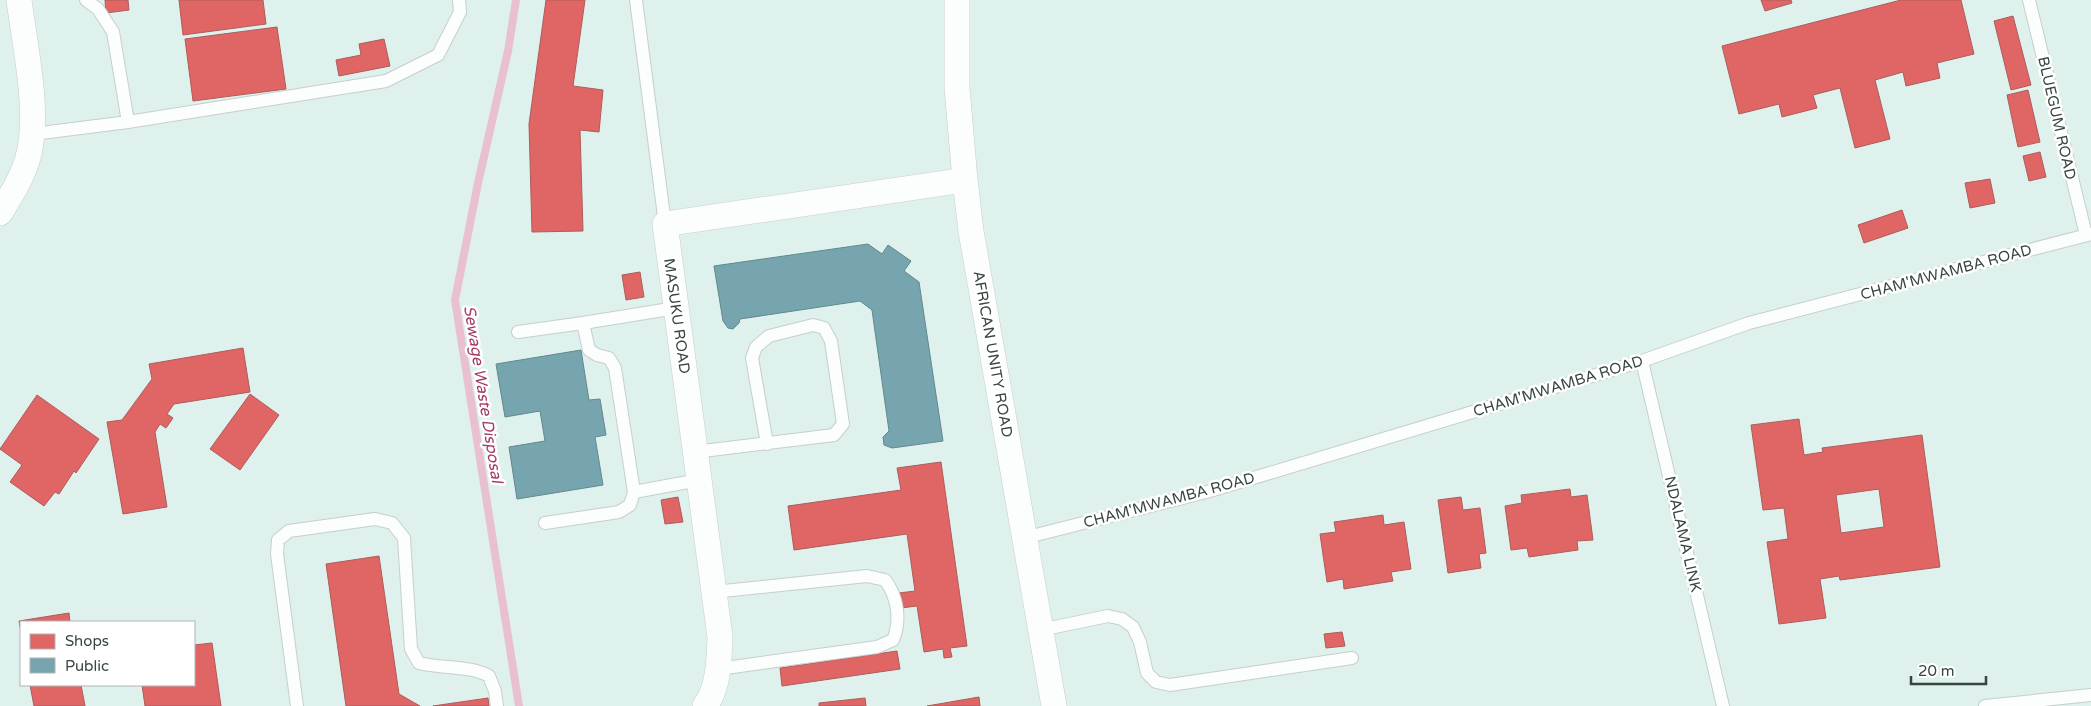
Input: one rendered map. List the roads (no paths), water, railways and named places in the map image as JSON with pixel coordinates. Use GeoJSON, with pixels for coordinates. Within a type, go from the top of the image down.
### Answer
{"type":"FeatureCollection","features":[{"type":"Feature","properties":{"kind":"street"},"geometry":{"type":"LineString","coordinates":[[0,213],[15,188],[27,162],[33,134],[32,107],[18,0]]}},
{"type":"Feature","properties":{"kind":"street","name":"AFRICAN UNITY ROAD"},"geometry":{"type":"LineString","coordinates":[[957,0],[957,88],[964,180],[971,232],[1054,706]]}},
{"type":"Feature","properties":{"kind":"street"},"geometry":{"type":"LineString","coordinates":[[664,224],[964,180]]}},
{"type":"Feature","properties":{"kind":"street","name":"MASUKU ROAD"},"geometry":{"type":"LineString","coordinates":[[664,224],[720,637],[718,669],[711,698],[705,706]]}},
{"type":"Feature","properties":{"kind":"lane"},"geometry":{"type":"LineString","coordinates":[[86,0],[98,9],[113,32],[128,122]]}},
{"type":"Feature","properties":{"kind":"lane"},"geometry":{"type":"LineString","coordinates":[[33,134],[128,122],[386,81],[438,55],[460,12],[459,0]]}},
{"type":"Feature","properties":{"kind":"lane"},"geometry":{"type":"LineString","coordinates":[[636,0],[664,224]]}},
{"type":"Feature","properties":{"kind":"lane","name":"BLUEGUM ROAD"},"geometry":{"type":"LineString","coordinates":[[2029,0],[2088,235]]}},
{"type":"Feature","properties":{"kind":"lane","name":"CHAM'MWAMBA ROAD"},"geometry":{"type":"LineString","coordinates":[[1024,538],[1210,491],[1642,361],[1749,323],[2088,235]]}},
{"type":"Feature","properties":{"kind":"lane"},"geometry":{"type":"LineString","coordinates":[[518,332],[676,308]]}},
{"type":"Feature","properties":{"kind":"lane"},"geometry":{"type":"LineString","coordinates":[[546,523],[619,512],[630,505],[634,492],[615,368],[610,358],[597,355],[589,350],[583,323]]}},
{"type":"Feature","properties":{"kind":"lane"},"geometry":{"type":"LineString","coordinates":[[695,452],[767,444],[834,435],[844,424],[831,341],[824,328],[813,325],[769,336],[756,347],[752,358],[767,444]]}},
{"type":"Feature","properties":{"kind":"lane","name":"NDALAMA LINK"},"geometry":{"type":"LineString","coordinates":[[1642,361],[1723,706]]}},
{"type":"Feature","properties":{"kind":"lane"},"geometry":{"type":"LineString","coordinates":[[634,492],[699,480]]}},
{"type":"Feature","properties":{"kind":"lane"},"geometry":{"type":"LineString","coordinates":[[297,706],[277,554],[278,540],[289,532],[375,519],[392,523],[404,538],[411,649],[419,663],[434,667],[477,670],[489,676],[497,706]]}},
{"type":"Feature","properties":{"kind":"lane"},"geometry":{"type":"LineString","coordinates":[[714,592],[867,576],[885,580],[894,592],[898,628],[893,640],[877,647],[718,669]]}},
{"type":"Feature","properties":{"kind":"lane"},"geometry":{"type":"LineString","coordinates":[[1040,630],[1108,616],[1122,619],[1133,627],[1140,642],[1147,673],[1156,682],[1170,685],[1352,658]]}},
{"type":"Feature","properties":{"kind":"lane"},"geometry":{"type":"LineString","coordinates":[[1985,706],[2091,695]]}},
{"type":"Feature","properties":{"kind":"waterway","name":"Sewage Waste Disposal"},"geometry":{"type":"LineString","coordinates":[[516,0],[508,51],[478,183],[455,300],[519,706]]}}]}
